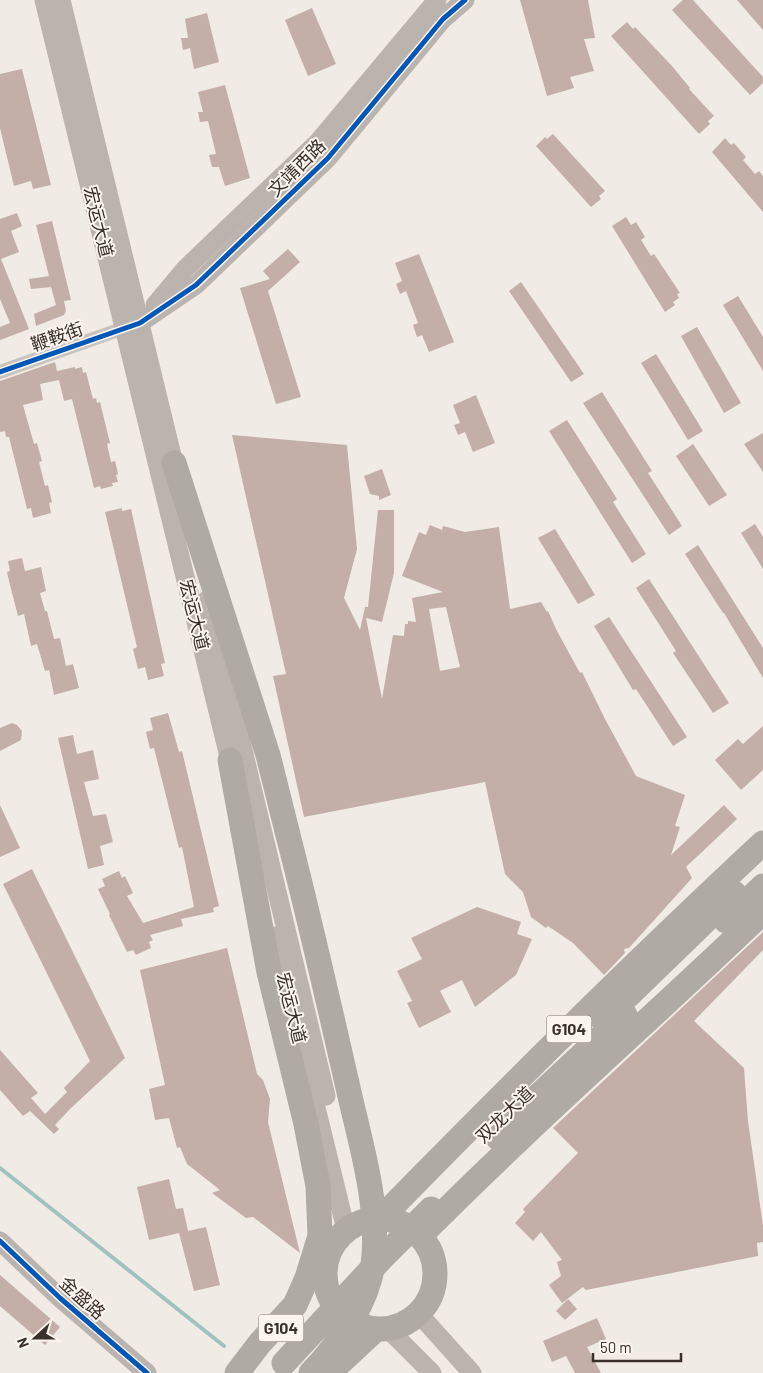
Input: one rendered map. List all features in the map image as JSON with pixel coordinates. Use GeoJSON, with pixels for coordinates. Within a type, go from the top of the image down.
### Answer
{"type":"FeatureCollection","features":[{"type":"Feature","properties":{"kind":"highway"},"geometry":{"type":"LineString","coordinates":[[174,463],[268,755],[324,980],[373,1207],[374,1257],[365,1294],[348,1327],[311,1373]]}},
{"type":"Feature","properties":{"kind":"highway"},"geometry":{"type":"LineString","coordinates":[[230,760],[269,972],[306,1124],[318,1186],[320,1236],[307,1278],[295,1305],[260,1343],[237,1373]]}},
{"type":"Feature","properties":{"kind":"highway","name":"双龙大道"},"geometry":{"type":"LineString","coordinates":[[361,1224],[496,1100],[666,934],[763,843]]}},
{"type":"Feature","properties":{"kind":"highway","name":"双龙大道"},"geometry":{"type":"LineString","coordinates":[[255,1373],[279,1344],[418,1199],[763,865]]}},
{"type":"Feature","properties":{"kind":"highway","name":"双龙大道"},"geometry":{"type":"LineString","coordinates":[[275,1373],[381,1259],[538,1097],[763,886]]}},
{"type":"Feature","properties":{"kind":"highway","name":"双龙大道"},"geometry":{"type":"LineString","coordinates":[[420,1236],[470,1185],[673,998],[763,912]]}},
{"type":"Feature","properties":{"kind":"highway"},"geometry":{"type":"LineString","coordinates":[[329,1373],[381,1330],[405,1324],[419,1314],[429,1300],[434,1283],[434,1265],[429,1249],[420,1236],[402,1224],[361,1224],[337,1239],[328,1253],[325,1268],[325,1284],[331,1302],[342,1316],[358,1325],[381,1330]]}},
{"type":"Feature","properties":{"kind":"highway","name":"G104"},"geometry":{"type":"LineString","coordinates":[[237,1373],[325,1284]]}},
{"type":"Feature","properties":{"kind":"main road","name":"宏运大道"},"geometry":{"type":"LineString","coordinates":[[44,0],[132,325],[174,463],[361,1224]]}},
{"type":"Feature","properties":{"kind":"main road","name":"宏运大道"},"geometry":{"type":"LineString","coordinates":[[61,0],[230,760],[361,1224]]}},
{"type":"Feature","properties":{"kind":"main road","name":"文靖西路"},"geometry":{"type":"LineString","coordinates":[[132,325],[185,269],[318,142],[437,0]]}},
{"type":"Feature","properties":{"kind":"main road","name":"文靖西路"},"geometry":{"type":"LineString","coordinates":[[132,325],[196,285],[328,158],[443,19],[465,0]]}},
{"type":"Feature","properties":{"kind":"main road","name":"金盛路"},"geometry":{"type":"LineString","coordinates":[[0,1241],[60,1298],[147,1373]]}},
{"type":"Feature","properties":{"kind":"main road"},"geometry":{"type":"LineString","coordinates":[[419,1314],[472,1373]]}},
{"type":"Feature","properties":{"kind":"main road"},"geometry":{"type":"LineString","coordinates":[[381,1330],[432,1373]]}},
{"type":"Feature","properties":{"kind":"street","name":"鞭鞍街"},"geometry":{"type":"LineString","coordinates":[[0,372],[132,325]]}},
{"type":"Feature","properties":{"kind":"building"},"geometry":{"type":"Polygon","coordinates":[[[520,0],[588,0],[595,38],[584,39],[594,71],[570,77],[574,88],[547,96],[520,0]]]}},
{"type":"Feature","properties":{"kind":"building"},"geometry":{"type":"Polygon","coordinates":[[[683,0],[693,0],[763,77],[763,83],[750,95],[672,10],[683,0]]]}},
{"type":"Feature","properties":{"kind":"building"},"geometry":{"type":"Polygon","coordinates":[[[737,0],[763,0],[763,30],[737,0]]]}},
{"type":"Feature","properties":{"kind":"building"},"geometry":{"type":"Polygon","coordinates":[[[312,8],[336,64],[308,76],[285,20],[312,8]]]}},
{"type":"Feature","properties":{"kind":"building"},"geometry":{"type":"Polygon","coordinates":[[[207,13],[219,62],[194,69],[190,48],[183,50],[181,38],[188,38],[185,19],[207,13]]]}},
{"type":"Feature","properties":{"kind":"building"},"geometry":{"type":"Polygon","coordinates":[[[627,22],[633,29],[635,27],[672,66],[689,89],[714,116],[708,121],[710,124],[699,134],[611,36],[627,22]]]}},
{"type":"Feature","properties":{"kind":"building"},"geometry":{"type":"Polygon","coordinates":[[[22,69],[51,185],[33,189],[31,181],[14,186],[0,128],[0,74],[22,69]]]}},
{"type":"Feature","properties":{"kind":"building"},"geometry":{"type":"Polygon","coordinates":[[[225,85],[250,178],[225,186],[219,167],[212,167],[209,155],[216,154],[208,121],[200,122],[198,112],[203,112],[198,92],[225,85]]]}},
{"type":"Feature","properties":{"kind":"building"},"geometry":{"type":"Polygon","coordinates":[[[553,134],[605,191],[599,196],[601,199],[591,207],[536,146],[545,137],[547,139],[553,134]]]}},
{"type":"Feature","properties":{"kind":"building"},"geometry":{"type":"Polygon","coordinates":[[[725,138],[731,145],[734,143],[746,157],[743,160],[755,174],[759,171],[763,176],[763,212],[712,152],[725,138]]]}},
{"type":"Feature","properties":{"kind":"building"},"geometry":{"type":"Polygon","coordinates":[[[17,213],[22,226],[11,231],[19,252],[1,259],[29,329],[0,340],[0,327],[10,323],[0,299],[0,219],[17,213]]]}},
{"type":"Feature","properties":{"kind":"building"},"geometry":{"type":"Polygon","coordinates":[[[626,217],[631,225],[636,222],[645,237],[641,240],[651,256],[654,254],[680,293],[677,294],[679,298],[673,302],[675,305],[665,312],[612,226],[626,217]]]}},
{"type":"Feature","properties":{"kind":"building"},"geometry":{"type":"Polygon","coordinates":[[[52,221],[71,300],[64,301],[66,311],[64,315],[36,326],[34,314],[56,305],[51,287],[31,289],[29,279],[49,276],[36,225],[52,221]]]}},
{"type":"Feature","properties":{"kind":"building"},"geometry":{"type":"Polygon","coordinates":[[[288,249],[300,262],[268,291],[301,397],[276,404],[240,288],[270,279],[263,271],[288,249]]]}},
{"type":"Feature","properties":{"kind":"building"},"geometry":{"type":"Polygon","coordinates":[[[419,254],[454,342],[429,352],[422,335],[417,337],[413,325],[418,323],[406,291],[400,294],[396,284],[402,281],[395,263],[419,254]]]}},
{"type":"Feature","properties":{"kind":"building"},"geometry":{"type":"Polygon","coordinates":[[[521,282],[584,374],[571,382],[509,291],[521,282]]]}},
{"type":"Feature","properties":{"kind":"building"},"geometry":{"type":"Polygon","coordinates":[[[738,296],[763,337],[763,371],[723,305],[738,296]]]}},
{"type":"Feature","properties":{"kind":"building"},"geometry":{"type":"Polygon","coordinates":[[[697,327],[741,403],[724,413],[681,336],[697,327]]]}},
{"type":"Feature","properties":{"kind":"building"},"geometry":{"type":"Polygon","coordinates":[[[656,354],[703,431],[688,440],[641,363],[656,354]]]}},
{"type":"Feature","properties":{"kind":"building"},"geometry":{"type":"Polygon","coordinates":[[[55,362],[57,371],[82,367],[83,373],[86,372],[93,399],[96,398],[97,403],[100,402],[110,443],[107,444],[111,462],[115,461],[118,482],[112,483],[113,486],[101,489],[100,486],[94,488],[72,399],[64,401],[59,380],[40,384],[43,400],[23,405],[34,444],[37,443],[42,461],[39,462],[45,486],[48,485],[52,502],[49,503],[51,513],[33,518],[31,508],[27,509],[9,437],[6,437],[5,431],[0,432],[0,381],[55,362]]]}},
{"type":"Feature","properties":{"kind":"building"},"geometry":{"type":"Polygon","coordinates":[[[602,392],[652,471],[648,473],[682,526],[669,535],[583,403],[602,392]]]}},
{"type":"Feature","properties":{"kind":"building"},"geometry":{"type":"Polygon","coordinates":[[[476,395],[495,443],[473,452],[465,432],[458,435],[454,425],[460,423],[453,405],[476,395]]]}},
{"type":"Feature","properties":{"kind":"building"},"geometry":{"type":"Polygon","coordinates":[[[567,420],[617,499],[613,502],[646,554],[632,563],[549,431],[567,420]]]}},
{"type":"Feature","properties":{"kind":"building"},"geometry":{"type":"Polygon","coordinates":[[[763,433],[763,472],[744,444],[763,433]]]}},
{"type":"Feature","properties":{"kind":"building"},"geometry":{"type":"Polygon","coordinates":[[[232,435],[347,445],[357,549],[344,598],[360,630],[365,607],[368,607],[378,510],[394,510],[394,573],[382,622],[366,618],[382,699],[393,635],[404,636],[405,624],[408,624],[408,621],[416,622],[412,598],[443,592],[402,576],[419,532],[426,535],[430,525],[442,530],[443,526],[465,532],[499,527],[510,609],[541,602],[548,611],[580,673],[582,672],[636,776],[685,795],[675,826],[680,827],[671,855],[724,805],[737,819],[686,867],[692,878],[629,948],[624,949],[625,953],[604,975],[573,943],[531,917],[523,892],[505,874],[485,782],[304,817],[273,676],[286,674],[232,435]],[[446,607],[429,609],[440,671],[460,667],[446,607]]]}},
{"type":"Feature","properties":{"kind":"building"},"geometry":{"type":"Polygon","coordinates":[[[693,444],[727,495],[709,506],[676,456],[693,444]]]}},
{"type":"Feature","properties":{"kind":"building"},"geometry":{"type":"Polygon","coordinates":[[[382,469],[391,495],[379,500],[379,496],[370,494],[364,476],[382,469]]]}},
{"type":"Feature","properties":{"kind":"building"},"geometry":{"type":"Polygon","coordinates":[[[122,508],[122,511],[131,509],[165,663],[161,664],[164,676],[148,680],[145,667],[138,669],[133,649],[137,647],[105,512],[122,508]]]}},
{"type":"Feature","properties":{"kind":"building"},"geometry":{"type":"Polygon","coordinates":[[[755,524],[763,537],[763,569],[741,533],[755,524]]]}},
{"type":"Feature","properties":{"kind":"building"},"geometry":{"type":"Polygon","coordinates":[[[555,529],[595,595],[578,604],[538,538],[555,529]]]}},
{"type":"Feature","properties":{"kind":"building"},"geometry":{"type":"Polygon","coordinates":[[[698,545],[763,648],[763,678],[724,613],[685,554],[698,545]]]}},
{"type":"Feature","properties":{"kind":"building"},"geometry":{"type":"Polygon","coordinates":[[[22,558],[25,571],[41,567],[46,591],[40,593],[45,611],[47,611],[54,639],[60,638],[66,666],[73,664],[79,688],[54,695],[49,670],[45,671],[37,644],[31,646],[24,614],[18,616],[7,572],[10,571],[8,561],[22,558]]]}},
{"type":"Feature","properties":{"kind":"building"},"geometry":{"type":"Polygon","coordinates":[[[649,579],[729,703],[713,713],[673,653],[676,651],[636,588],[649,579]]]}},
{"type":"Feature","properties":{"kind":"building"},"geometry":{"type":"Polygon","coordinates":[[[609,617],[687,737],[673,746],[636,689],[633,690],[594,626],[609,617]]]}},
{"type":"Feature","properties":{"kind":"building"},"geometry":{"type":"Polygon","coordinates":[[[168,713],[179,752],[182,751],[219,906],[213,908],[214,912],[181,919],[183,926],[150,935],[153,940],[149,942],[151,948],[136,955],[133,950],[127,952],[109,915],[98,889],[105,886],[102,879],[119,871],[122,878],[125,876],[133,893],[127,896],[143,923],[194,907],[182,847],[179,848],[154,748],[150,749],[146,732],[153,730],[150,718],[168,713]]]}},
{"type":"Feature","properties":{"kind":"building"},"geometry":{"type":"Polygon","coordinates":[[[12,723],[17,725],[22,731],[21,740],[0,751],[0,728],[12,723]]]}},
{"type":"Feature","properties":{"kind":"building"},"geometry":{"type":"Polygon","coordinates":[[[763,726],[763,770],[741,790],[715,760],[738,739],[743,744],[763,726]]]}},
{"type":"Feature","properties":{"kind":"building"},"geometry":{"type":"Polygon","coordinates":[[[73,735],[77,754],[93,750],[99,779],[84,782],[93,816],[106,814],[113,842],[100,846],[104,865],[88,869],[58,738],[73,735]]]}},
{"type":"Feature","properties":{"kind":"building"},"geometry":{"type":"Polygon","coordinates":[[[0,805],[20,848],[0,857],[0,805]]]}},
{"type":"Feature","properties":{"kind":"building"},"geometry":{"type":"Polygon","coordinates":[[[32,869],[125,1058],[55,1125],[59,1129],[54,1134],[30,1111],[23,1116],[0,1090],[0,1050],[38,1093],[31,1098],[45,1114],[67,1092],[64,1088],[90,1061],[3,884],[32,869]]]}},
{"type":"Feature","properties":{"kind":"building"},"geometry":{"type":"Polygon","coordinates":[[[477,907],[521,922],[517,934],[532,939],[516,975],[475,1007],[462,980],[440,991],[451,1012],[419,1028],[407,1003],[412,1001],[397,971],[422,959],[411,938],[477,907]]]}},
{"type":"Feature","properties":{"kind":"building"},"geometry":{"type":"Polygon","coordinates":[[[763,932],[763,950],[694,1021],[744,1068],[748,1121],[763,1226],[763,1242],[757,1243],[758,1256],[586,1290],[583,1287],[562,1303],[549,1285],[561,1276],[557,1262],[562,1260],[541,1232],[533,1241],[515,1223],[525,1212],[523,1209],[578,1153],[553,1128],[763,932]]]}},
{"type":"Feature","properties":{"kind":"building"},"geometry":{"type":"Polygon","coordinates":[[[227,948],[257,1074],[263,1080],[270,1099],[268,1122],[300,1253],[253,1217],[246,1218],[212,1193],[220,1190],[187,1164],[180,1147],[177,1148],[169,1118],[155,1120],[149,1089],[165,1085],[140,970],[227,948]]]}},
{"type":"Feature","properties":{"kind":"building"},"geometry":{"type":"Polygon","coordinates":[[[169,1179],[176,1209],[183,1208],[188,1231],[206,1227],[220,1285],[194,1291],[179,1233],[149,1240],[137,1187],[169,1179]]]}},
{"type":"Feature","properties":{"kind":"building"},"geometry":{"type":"Polygon","coordinates":[[[0,1275],[60,1327],[45,1345],[0,1306],[0,1275]]]}},
{"type":"Feature","properties":{"kind":"building"},"geometry":{"type":"Polygon","coordinates":[[[568,1299],[577,1309],[565,1320],[556,1311],[568,1299]]]}},
{"type":"Feature","properties":{"kind":"building"},"geometry":{"type":"Polygon","coordinates":[[[597,1318],[606,1339],[587,1347],[601,1373],[575,1373],[566,1356],[552,1362],[543,1341],[597,1318]]]}},
{"type":"Feature","properties":{"kind":"waterway"},"geometry":{"type":"LineString","coordinates":[[0,1168],[224,1346]]}},
{"type":"Feature","properties":{"kind":"cycle path"},"geometry":{"type":"LineString","coordinates":[[0,372],[140,323],[196,285],[328,158],[443,19],[465,0]]}},
{"type":"Feature","properties":{"kind":"cycle path"},"geometry":{"type":"LineString","coordinates":[[0,1241],[60,1298],[147,1373]]}}]}
